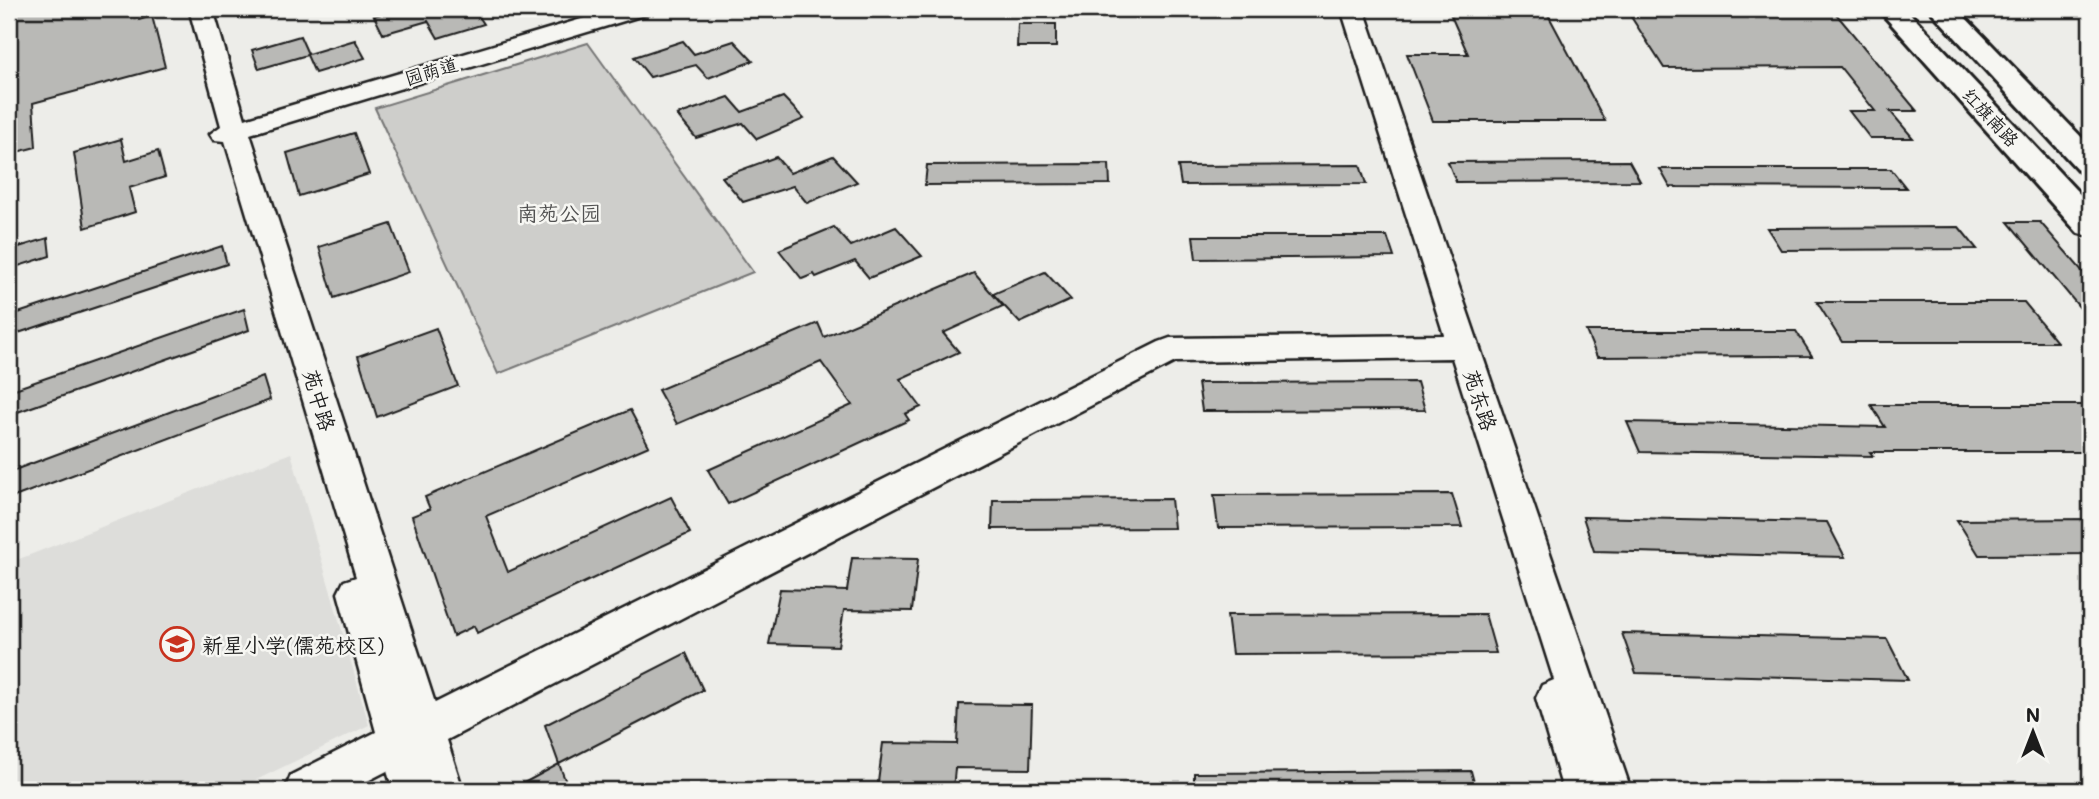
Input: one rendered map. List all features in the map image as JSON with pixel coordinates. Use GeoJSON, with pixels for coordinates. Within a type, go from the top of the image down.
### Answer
{"type":"FeatureCollection","features":[{"type":"Feature","properties":{"kind":"main road","name":"红旗南路"},"geometry":{"type":"LineString","coordinates":[[1891,9],[2090,225]]}},
{"type":"Feature","properties":{"kind":"main road","name":"红旗南路"},"geometry":{"type":"LineString","coordinates":[[1942,9],[2090,164]]}},
{"type":"Feature","properties":{"kind":"street","name":"苑中路"},"geometry":{"type":"LineString","coordinates":[[190,9],[412,737],[442,790]]}},
{"type":"Feature","properties":{"kind":"street","name":"苑中路"},"geometry":{"type":"LineString","coordinates":[[201,9],[229,132]]}},
{"type":"Feature","properties":{"kind":"street","name":"园荫道"},"geometry":{"type":"LineString","coordinates":[[229,132],[639,9]]}},
{"type":"Feature","properties":{"kind":"street","name":"苑东路"},"geometry":{"type":"LineString","coordinates":[[1337,9],[1610,790]]}},
{"type":"Feature","properties":{"kind":"street","name":"苑东路"},"geometry":{"type":"LineString","coordinates":[[1353,9],[1585,790]]}},
{"type":"Feature","properties":{"kind":"street"},"geometry":{"type":"LineString","coordinates":[[306,790],[1170,350],[1454,346]]}},
{"type":"Feature","properties":{"kind":"street","name":"苑中路"},"geometry":{"type":"LineString","coordinates":[[412,737],[415,790]]}},
{"type":"Feature","properties":{"kind":"shaded area","name":"新星小学(儒苑校区)"},"geometry":{"type":"Polygon","coordinates":[[[291,453],[369,725],[236,790],[9,790],[9,563],[291,453]]]}},
{"type":"Feature","properties":{"kind":"green space","name":"南苑公园"},"geometry":{"type":"Polygon","coordinates":[[[588,43],[753,272],[498,374],[375,108],[588,43]]]}},
{"type":"Feature","properties":{"kind":"building"},"geometry":{"type":"Polygon","coordinates":[[[23,9],[137,9],[139,20],[152,16],[165,67],[33,103],[36,147],[9,154],[9,12],[23,9]]]}},
{"type":"Feature","properties":{"kind":"building"},"geometry":{"type":"Polygon","coordinates":[[[399,9],[451,9],[452,13],[474,9],[484,24],[438,38],[428,21],[383,34],[374,16],[399,9]]]}},
{"type":"Feature","properties":{"kind":"building"},"geometry":{"type":"Polygon","coordinates":[[[1448,9],[1545,9],[1605,121],[1433,121],[1407,54],[1468,54],[1448,9]]]}},
{"type":"Feature","properties":{"kind":"building"},"geometry":{"type":"Polygon","coordinates":[[[1626,9],[1832,9],[1917,111],[1890,111],[1913,138],[1870,138],[1849,111],[1875,111],[1840,67],[1664,68],[1626,9]]]}},
{"type":"Feature","properties":{"kind":"building"},"geometry":{"type":"Polygon","coordinates":[[[1018,24],[1056,24],[1056,47],[1017,47],[1018,24]]]}},
{"type":"Feature","properties":{"kind":"building"},"geometry":{"type":"Polygon","coordinates":[[[300,36],[308,54],[355,40],[365,58],[315,73],[307,55],[259,69],[252,50],[300,36]]]}},
{"type":"Feature","properties":{"kind":"building"},"geometry":{"type":"Polygon","coordinates":[[[683,41],[694,54],[734,41],[753,61],[708,78],[696,65],[650,77],[634,57],[683,41]]]}},
{"type":"Feature","properties":{"kind":"building"},"geometry":{"type":"Polygon","coordinates":[[[729,97],[742,112],[783,97],[804,119],[757,139],[743,123],[696,138],[677,115],[729,97]]]}},
{"type":"Feature","properties":{"kind":"building"},"geometry":{"type":"Polygon","coordinates":[[[354,133],[369,174],[299,196],[287,153],[354,133]]]}},
{"type":"Feature","properties":{"kind":"building"},"geometry":{"type":"Polygon","coordinates":[[[121,139],[126,161],[158,151],[165,177],[129,188],[135,212],[85,228],[74,153],[121,139]]]}},
{"type":"Feature","properties":{"kind":"building"},"geometry":{"type":"Polygon","coordinates":[[[833,156],[857,182],[807,203],[793,186],[743,202],[722,177],[776,157],[790,173],[833,156]]]}},
{"type":"Feature","properties":{"kind":"building"},"geometry":{"type":"Polygon","coordinates":[[[1629,161],[1640,181],[1456,182],[1448,162],[1629,161]]]}},
{"type":"Feature","properties":{"kind":"building"},"geometry":{"type":"Polygon","coordinates":[[[1109,164],[1110,184],[925,185],[927,165],[1109,164]]]}},
{"type":"Feature","properties":{"kind":"building"},"geometry":{"type":"Polygon","coordinates":[[[1360,165],[1366,184],[1181,185],[1178,166],[1360,165]]]}},
{"type":"Feature","properties":{"kind":"building"},"geometry":{"type":"Polygon","coordinates":[[[1660,169],[1891,169],[1906,188],[1670,187],[1660,169]]]}},
{"type":"Feature","properties":{"kind":"building"},"geometry":{"type":"Polygon","coordinates":[[[2008,222],[2040,222],[2090,280],[2090,320],[2008,222]]]}},
{"type":"Feature","properties":{"kind":"building"},"geometry":{"type":"Polygon","coordinates":[[[391,224],[409,272],[334,298],[319,247],[391,224]]]}},
{"type":"Feature","properties":{"kind":"building"},"geometry":{"type":"Polygon","coordinates":[[[834,227],[851,246],[896,227],[922,256],[869,278],[855,261],[816,277],[814,274],[802,279],[779,250],[834,227]]]}},
{"type":"Feature","properties":{"kind":"building"},"geometry":{"type":"Polygon","coordinates":[[[1959,227],[1977,249],[1781,250],[1767,228],[1959,227]]]}},
{"type":"Feature","properties":{"kind":"building"},"geometry":{"type":"Polygon","coordinates":[[[1193,236],[1387,236],[1394,257],[1196,259],[1193,236]]]}},
{"type":"Feature","properties":{"kind":"building"},"geometry":{"type":"Polygon","coordinates":[[[48,238],[50,256],[9,269],[9,250],[48,238]]]}},
{"type":"Feature","properties":{"kind":"building"},"geometry":{"type":"Polygon","coordinates":[[[222,246],[227,264],[9,336],[9,316],[222,246]]]}},
{"type":"Feature","properties":{"kind":"building"},"geometry":{"type":"Polygon","coordinates":[[[1045,272],[1071,300],[1020,323],[993,294],[1045,272]]]}},
{"type":"Feature","properties":{"kind":"building"},"geometry":{"type":"Polygon","coordinates":[[[974,273],[1003,306],[943,333],[959,352],[900,379],[921,407],[905,414],[909,420],[728,504],[708,470],[852,405],[821,362],[677,424],[658,390],[818,323],[824,337],[974,273]]]}},
{"type":"Feature","properties":{"kind":"building"},"geometry":{"type":"Polygon","coordinates":[[[1817,302],[2024,302],[2057,342],[1842,342],[1817,302]]]}},
{"type":"Feature","properties":{"kind":"building"},"geometry":{"type":"Polygon","coordinates":[[[244,309],[249,330],[9,415],[9,391],[244,309]]]}},
{"type":"Feature","properties":{"kind":"building"},"geometry":{"type":"Polygon","coordinates":[[[436,328],[458,386],[377,417],[358,356],[436,328]]]}},
{"type":"Feature","properties":{"kind":"building"},"geometry":{"type":"Polygon","coordinates":[[[1586,331],[1796,331],[1812,356],[1597,357],[1586,331]]]}},
{"type":"Feature","properties":{"kind":"building"},"geometry":{"type":"Polygon","coordinates":[[[263,377],[270,400],[9,499],[9,472],[263,377]]]}},
{"type":"Feature","properties":{"kind":"building"},"geometry":{"type":"Polygon","coordinates":[[[1417,382],[1425,410],[1202,411],[1198,383],[1417,382]]]}},
{"type":"Feature","properties":{"kind":"building"},"geometry":{"type":"Polygon","coordinates":[[[1871,405],[2090,405],[2090,452],[1870,452],[1873,456],[1640,452],[1627,422],[1885,427],[1871,405]]]}},
{"type":"Feature","properties":{"kind":"building"},"geometry":{"type":"Polygon","coordinates":[[[630,410],[649,446],[486,516],[508,572],[671,497],[690,533],[477,633],[474,626],[453,636],[412,516],[430,509],[425,497],[630,410]]]}},
{"type":"Feature","properties":{"kind":"building"},"geometry":{"type":"Polygon","coordinates":[[[1452,494],[1462,527],[1218,528],[1214,495],[1452,494]]]}},
{"type":"Feature","properties":{"kind":"building"},"geometry":{"type":"Polygon","coordinates":[[[1171,499],[1174,528],[992,529],[993,500],[1171,499]]]}},
{"type":"Feature","properties":{"kind":"building"},"geometry":{"type":"Polygon","coordinates":[[[1583,517],[1827,522],[1845,557],[1594,551],[1583,517]]]}},
{"type":"Feature","properties":{"kind":"building"},"geometry":{"type":"Polygon","coordinates":[[[2090,519],[2090,554],[1979,555],[1957,520],[2090,519]]]}},
{"type":"Feature","properties":{"kind":"building"},"geometry":{"type":"Polygon","coordinates":[[[852,558],[918,559],[912,611],[844,610],[838,646],[769,644],[780,589],[847,591],[852,558]]]}},
{"type":"Feature","properties":{"kind":"building"},"geometry":{"type":"Polygon","coordinates":[[[1485,614],[1496,653],[1232,654],[1227,615],[1485,614]]]}},
{"type":"Feature","properties":{"kind":"building"},"geometry":{"type":"Polygon","coordinates":[[[1622,633],[1887,639],[1908,680],[1636,673],[1622,633]]]}},
{"type":"Feature","properties":{"kind":"building"},"geometry":{"type":"Polygon","coordinates":[[[686,653],[703,690],[559,764],[545,725],[686,653]]]}},
{"type":"Feature","properties":{"kind":"building"},"geometry":{"type":"Polygon","coordinates":[[[959,704],[1032,705],[1030,769],[955,768],[953,790],[877,790],[883,743],[957,744],[959,704]]]}},
{"type":"Feature","properties":{"kind":"building"},"geometry":{"type":"Polygon","coordinates":[[[559,764],[569,790],[511,790],[559,764]]]}},
{"type":"Feature","properties":{"kind":"building"},"geometry":{"type":"Polygon","coordinates":[[[1471,771],[1476,790],[1194,790],[1194,773],[1471,771]]]}},
{"type":"Feature","properties":{"kind":"place","name":"新星小学(儒苑校区)"},"geometry":{"type":"Point","coordinates":[177,644]}}]}
